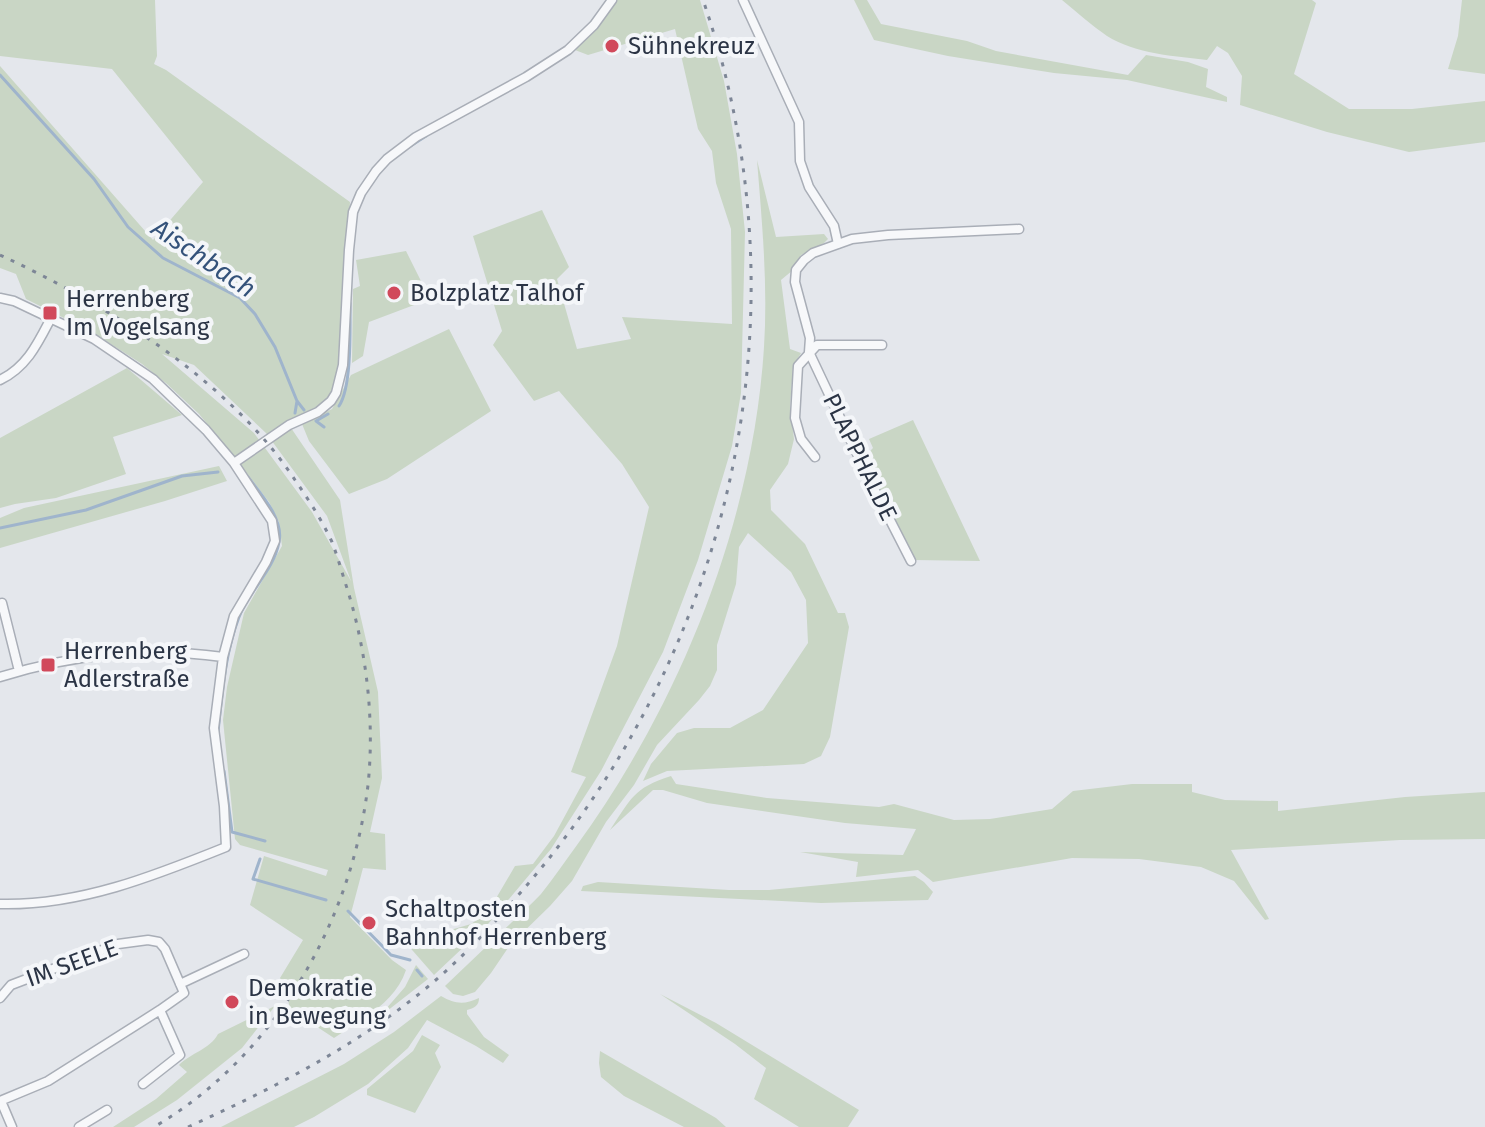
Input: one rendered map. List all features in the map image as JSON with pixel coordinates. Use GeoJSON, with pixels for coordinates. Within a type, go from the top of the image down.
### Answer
{"type":"FeatureCollection","features":[{"type":"Feature","properties":{"kind":"street"},"geometry":{"type":"LineString","coordinates":[[234,463],[289,425],[323,408],[336,393],[343,365],[353,212],[376,171],[416,137],[526,77],[568,50],[594,25],[612,0]]}},
{"type":"Feature","properties":{"kind":"street"},"geometry":{"type":"LineString","coordinates":[[743,0],[799,122],[800,161],[809,187],[834,226],[838,244]]}},
{"type":"Feature","properties":{"kind":"street","name":"PLAPPHALDE"},"geometry":{"type":"LineString","coordinates":[[911,561],[809,352],[810,338],[795,282],[796,270],[813,253],[852,239],[1019,229]]}},
{"type":"Feature","properties":{"kind":"street"},"geometry":{"type":"LineString","coordinates":[[0,298],[14,301],[94,339],[153,379],[206,430],[234,463],[272,521],[275,541],[234,616],[223,657],[214,728],[226,847],[131,884],[77,896],[0,904]]}},
{"type":"Feature","properties":{"kind":"street"},"geometry":{"type":"LineString","coordinates":[[0,380],[13,374],[34,351],[51,318]]}},
{"type":"Feature","properties":{"kind":"street"},"geometry":{"type":"LineString","coordinates":[[809,352],[817,345],[882,345]]}},
{"type":"Feature","properties":{"kind":"street","name":"PLAPPHALDE"},"geometry":{"type":"LineString","coordinates":[[809,352],[798,366],[795,418],[801,439],[815,457]]}},
{"type":"Feature","properties":{"kind":"street"},"geometry":{"type":"LineString","coordinates":[[2,603],[19,671]]}},
{"type":"Feature","properties":{"kind":"street"},"geometry":{"type":"LineString","coordinates":[[0,677],[106,654],[194,653],[223,657]]}},
{"type":"Feature","properties":{"kind":"street","name":"IM SEELE"},"geometry":{"type":"LineString","coordinates":[[0,998],[11,985],[118,944],[148,940],[159,942],[165,949],[180,984]]}},
{"type":"Feature","properties":{"kind":"street"},"geometry":{"type":"LineString","coordinates":[[12,1127],[0,1101],[48,1081],[184,993],[180,984],[244,954]]}},
{"type":"Feature","properties":{"kind":"street"},"geometry":{"type":"LineString","coordinates":[[143,1084],[180,1055],[160,1010]]}},
{"type":"Feature","properties":{"kind":"street"},"geometry":{"type":"LineString","coordinates":[[79,1127],[107,1110]]}},
{"type":"Feature","properties":{"kind":"green space"},"geometry":{"type":"Polygon","coordinates":[[[0,0],[155,0],[157,56],[154,64],[350,202],[340,365],[334,390],[315,410],[290,419],[289,425],[340,500],[354,588],[378,692],[382,778],[370,832],[385,834],[386,870],[363,868],[350,917],[406,970],[386,1001],[334,1038],[290,1009],[285,985],[280,978],[303,940],[250,905],[264,856],[326,876],[328,870],[240,845],[235,839],[223,720],[227,687],[244,613],[282,546],[279,522],[269,502],[229,450],[199,414],[167,384],[92,332],[26,299],[16,274],[0,268],[0,66],[153,240],[203,182],[112,69],[0,56],[0,0]],[[162,354],[254,433],[312,512],[351,581],[327,516],[266,433],[194,365],[162,354]]]}},
{"type":"Feature","properties":{"kind":"green space"},"geometry":{"type":"Polygon","coordinates":[[[617,0],[700,0],[724,81],[737,154],[745,232],[741,393],[732,446],[698,560],[663,652],[601,771],[551,849],[488,924],[434,975],[406,943],[471,924],[488,912],[515,866],[533,864],[554,836],[586,777],[571,772],[617,646],[649,507],[622,464],[559,391],[534,401],[493,345],[502,331],[473,236],[542,210],[569,267],[557,279],[577,349],[631,339],[622,317],[732,324],[731,229],[716,183],[712,151],[698,129],[675,29],[588,55],[575,50],[598,28],[617,0]]]}},
{"type":"Feature","properties":{"kind":"green space"},"geometry":{"type":"Polygon","coordinates":[[[854,0],[867,0],[881,24],[967,41],[996,51],[1128,75],[1146,55],[1188,62],[1208,69],[1206,87],[1227,97],[1227,102],[1127,80],[1054,73],[874,40],[854,0]]]}},
{"type":"Feature","properties":{"kind":"green space"},"geometry":{"type":"Polygon","coordinates":[[[1062,0],[1312,0],[1316,3],[1294,74],[1349,109],[1412,109],[1485,101],[1485,142],[1409,152],[1327,132],[1240,105],[1242,76],[1228,53],[1217,46],[1207,60],[1130,47],[1107,36],[1062,0]]]}},
{"type":"Feature","properties":{"kind":"green space"},"geometry":{"type":"Polygon","coordinates":[[[1462,0],[1485,0],[1485,74],[1448,69],[1458,36],[1462,0]]]}},
{"type":"Feature","properties":{"kind":"green space"},"geometry":{"type":"Polygon","coordinates":[[[757,160],[776,237],[824,234],[828,239],[801,255],[793,270],[781,280],[790,349],[801,353],[793,367],[790,407],[794,439],[788,464],[770,490],[771,510],[805,544],[838,613],[845,613],[849,627],[830,737],[821,756],[804,764],[667,771],[643,781],[651,764],[677,733],[694,728],[730,728],[763,710],[808,643],[806,600],[791,572],[748,533],[739,547],[736,584],[717,645],[717,670],[710,686],[657,745],[634,785],[606,822],[572,881],[510,945],[475,992],[463,996],[453,994],[445,986],[541,894],[614,790],[679,671],[705,609],[745,479],[757,413],[765,300],[757,160]]]}},
{"type":"Feature","properties":{"kind":"green space","name":"Bolzplatz Talhof"},"geometry":{"type":"Polygon","coordinates":[[[406,251],[430,299],[369,322],[363,356],[352,363],[353,289],[360,286],[356,260],[406,251]]]}},
{"type":"Feature","properties":{"kind":"green space"},"geometry":{"type":"Polygon","coordinates":[[[449,329],[491,411],[387,479],[349,494],[309,441],[302,424],[332,409],[351,375],[449,329]]]}},
{"type":"Feature","properties":{"kind":"green space"},"geometry":{"type":"Polygon","coordinates":[[[127,368],[182,415],[113,437],[126,474],[56,498],[0,508],[0,438],[127,368]]]}},
{"type":"Feature","properties":{"kind":"green space"},"geometry":{"type":"Polygon","coordinates":[[[913,420],[980,561],[914,560],[864,457],[873,448],[869,439],[913,420]]]}},
{"type":"Feature","properties":{"kind":"green space"},"geometry":{"type":"Polygon","coordinates":[[[219,466],[227,481],[0,548],[0,518],[24,508],[219,466]]]}},
{"type":"Feature","properties":{"kind":"green space"},"geometry":{"type":"Polygon","coordinates":[[[671,776],[676,784],[767,798],[879,807],[894,804],[954,820],[990,819],[1052,809],[1073,791],[1132,784],[1192,784],[1192,792],[1225,800],[1278,801],[1278,811],[1485,792],[1485,839],[1400,840],[1231,850],[1269,919],[1265,920],[1234,881],[1201,867],[1139,859],[1072,858],[933,882],[918,870],[856,877],[858,862],[800,852],[903,855],[916,829],[845,823],[707,803],[663,790],[653,790],[610,830],[641,790],[671,776]]]}},
{"type":"Feature","properties":{"kind":"green space"},"geometry":{"type":"Polygon","coordinates":[[[915,876],[933,892],[928,900],[821,903],[581,891],[583,886],[598,882],[769,890],[915,876]]]}},
{"type":"Feature","properties":{"kind":"green space"},"geometry":{"type":"Polygon","coordinates":[[[416,965],[428,979],[385,1010],[405,987],[416,965]]]}},
{"type":"Feature","properties":{"kind":"green space"},"geometry":{"type":"Polygon","coordinates":[[[660,994],[716,1023],[859,1110],[848,1127],[799,1127],[754,1099],[766,1068],[660,994]]]}},
{"type":"Feature","properties":{"kind":"green space"},"geometry":{"type":"Polygon","coordinates":[[[441,996],[460,1003],[479,998],[477,1005],[467,1010],[467,1014],[484,1037],[509,1055],[503,1063],[427,1020],[408,1048],[368,1084],[314,1117],[294,1127],[221,1127],[344,1064],[394,1032],[441,996]]]}},
{"type":"Feature","properties":{"kind":"green space"},"geometry":{"type":"Polygon","coordinates":[[[275,1006],[242,1048],[177,1100],[134,1127],[113,1127],[156,1099],[187,1072],[179,1065],[218,1034],[275,1006]]]}},
{"type":"Feature","properties":{"kind":"green space"},"geometry":{"type":"Polygon","coordinates":[[[422,1035],[440,1045],[435,1053],[441,1067],[415,1113],[367,1095],[367,1089],[413,1051],[422,1035]]]}},
{"type":"Feature","properties":{"kind":"green space"},"geometry":{"type":"Polygon","coordinates":[[[600,1051],[716,1118],[726,1127],[684,1127],[624,1096],[601,1077],[600,1051]]]}},
{"type":"Feature","properties":{"kind":"waterway","name":"Aischbach"},"geometry":{"type":"LineString","coordinates":[[0,75],[94,179],[128,227],[163,258],[240,298],[255,314],[275,347],[297,401],[304,410]]}},
{"type":"Feature","properties":{"kind":"waterway"},"geometry":{"type":"LineString","coordinates":[[409,147],[426,136]]}},
{"type":"Feature","properties":{"kind":"waterway"},"geometry":{"type":"LineString","coordinates":[[339,406],[348,372],[350,303]]}},
{"type":"Feature","properties":{"kind":"waterway","name":"Aischbach"},"geometry":{"type":"LineString","coordinates":[[295,413],[297,401]]}},
{"type":"Feature","properties":{"kind":"waterway"},"geometry":{"type":"LineString","coordinates":[[324,427],[316,421],[328,414]]}},
{"type":"Feature","properties":{"kind":"waterway","name":"Aischbach"},"geometry":{"type":"LineString","coordinates":[[0,528],[86,510],[182,476],[218,472]]}},
{"type":"Feature","properties":{"kind":"waterway"},"geometry":{"type":"LineString","coordinates":[[218,732],[234,631],[243,607],[272,562],[279,542],[275,516],[248,477]]}},
{"type":"Feature","properties":{"kind":"waterway"},"geometry":{"type":"LineString","coordinates":[[224,771],[232,832],[265,841]]}},
{"type":"Feature","properties":{"kind":"waterway"},"geometry":{"type":"LineString","coordinates":[[260,859],[253,879],[326,900]]}},
{"type":"Feature","properties":{"kind":"waterway"},"geometry":{"type":"LineString","coordinates":[[348,911],[391,955],[410,960]]}},
{"type":"Feature","properties":{"kind":"waterway"},"geometry":{"type":"LineString","coordinates":[[417,970],[422,976]]}},
{"type":"Feature","properties":{"kind":"railway"},"geometry":{"type":"LineString","coordinates":[[188,1127],[283,1081],[344,1046],[402,1007],[454,963],[521,892],[594,796],[654,693],[700,584],[732,470],[749,353],[750,235],[735,117],[703,0]]}},
{"type":"Feature","properties":{"kind":"railway"},"geometry":{"type":"LineString","coordinates":[[0,255],[82,297],[163,349],[201,378],[268,444],[305,495],[332,542],[352,606],[363,657],[369,708],[368,785],[359,836],[345,886],[325,935],[300,981],[270,1024],[236,1063],[197,1098],[154,1127]]}},
{"type":"Feature","properties":{"kind":"place","name":"Sühnekreuz"},"geometry":{"type":"Point","coordinates":[612,46]}},
{"type":"Feature","properties":{"kind":"place","name":"Bolzplatz Talhof"},"geometry":{"type":"Point","coordinates":[394,293]}},
{"type":"Feature","properties":{"kind":"place","name":"Herrenberg Im Vogelsang"},"geometry":{"type":"Point","coordinates":[50,313]}},
{"type":"Feature","properties":{"kind":"place","name":"Herrenberg Adlerstraße"},"geometry":{"type":"Point","coordinates":[48,665]}},
{"type":"Feature","properties":{"kind":"place","name":"Schaltposten Bahnhof Herrenberg"},"geometry":{"type":"Point","coordinates":[369,923]}},
{"type":"Feature","properties":{"kind":"place","name":"Demokratie in Bewegung"},"geometry":{"type":"Point","coordinates":[232,1002]}}]}
